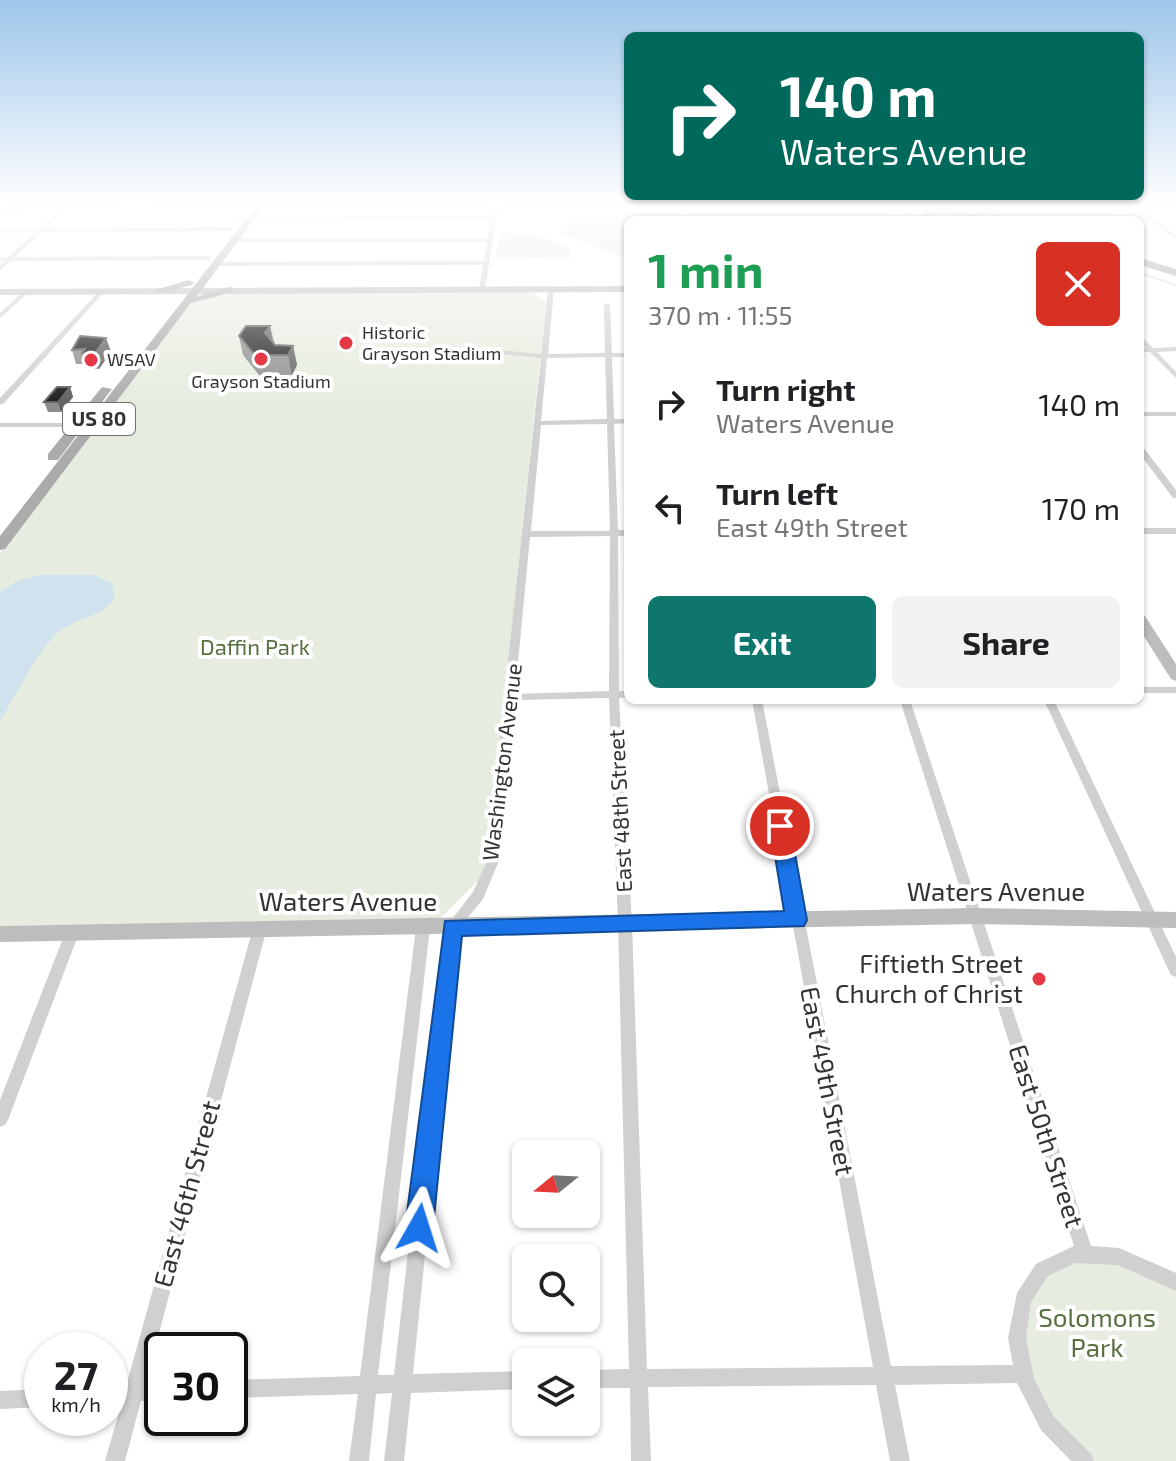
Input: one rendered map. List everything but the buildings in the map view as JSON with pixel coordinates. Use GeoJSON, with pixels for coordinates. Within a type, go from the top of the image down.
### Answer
{"type":"FeatureCollection","features":[{"type":"Feature","properties":{"kind":"main road","name":"US 80"},"geometry":{"type":"LineString","coordinates":[[0,525],[203,273]]}},
{"type":"Feature","properties":{"kind":"main road"},"geometry":{"type":"LineString","coordinates":[[0,292],[624,289]]}},
{"type":"Feature","properties":{"kind":"main road","name":"US 80"},"geometry":{"type":"LineString","coordinates":[[0,546],[94,425],[139,356]]}},
{"type":"Feature","properties":{"kind":"main road"},"geometry":{"type":"LineString","coordinates":[[1144,625],[1176,676]]}},
{"type":"Feature","properties":{"kind":"main road","name":"Waters Avenue"},"geometry":{"type":"LineString","coordinates":[[0,934],[975,916],[1176,920]]}},
{"type":"Feature","properties":{"kind":"street"},"geometry":{"type":"LineString","coordinates":[[482,290],[484,273]]}},
{"type":"Feature","properties":{"kind":"street"},"geometry":{"type":"LineString","coordinates":[[0,402],[103,290]]}},
{"type":"Feature","properties":{"kind":"street","name":"Washington Avenue"},"geometry":{"type":"LineString","coordinates":[[452,928],[478,895],[492,863],[512,697],[551,290]]}},
{"type":"Feature","properties":{"kind":"street"},"geometry":{"type":"LineString","coordinates":[[0,316],[27,291]]}},
{"type":"Feature","properties":{"kind":"street","name":"East 48th Street"},"geometry":{"type":"LineString","coordinates":[[607,305],[611,421],[621,534],[625,923],[641,1461]]}},
{"type":"Feature","properties":{"kind":"street"},"geometry":{"type":"LineString","coordinates":[[1144,341],[1176,376]]}},
{"type":"Feature","properties":{"kind":"street"},"geometry":{"type":"LineString","coordinates":[[1144,350],[1176,349]]}},
{"type":"Feature","properties":{"kind":"street"},"geometry":{"type":"LineString","coordinates":[[499,352],[544,356],[624,355]]}},
{"type":"Feature","properties":{"kind":"street"},"geometry":{"type":"LineString","coordinates":[[1144,414],[1176,414]]}},
{"type":"Feature","properties":{"kind":"street"},"geometry":{"type":"LineString","coordinates":[[538,423],[624,421]]}},
{"type":"Feature","properties":{"kind":"street"},"geometry":{"type":"LineString","coordinates":[[0,425],[94,425]]}},
{"type":"Feature","properties":{"kind":"street"},"geometry":{"type":"LineString","coordinates":[[1144,454],[1176,496]]}},
{"type":"Feature","properties":{"kind":"street"},"geometry":{"type":"LineString","coordinates":[[1144,531],[1176,531]]}},
{"type":"Feature","properties":{"kind":"street"},"geometry":{"type":"LineString","coordinates":[[527,534],[621,534]]}},
{"type":"Feature","properties":{"kind":"street"},"geometry":{"type":"LineString","coordinates":[[1144,690],[1176,690]]}},
{"type":"Feature","properties":{"kind":"street"},"geometry":{"type":"LineString","coordinates":[[512,697],[621,694]]}},
{"type":"Feature","properties":{"kind":"street","name":"East 49th Street"},"geometry":{"type":"LineString","coordinates":[[758,704],[900,1461]]}},
{"type":"Feature","properties":{"kind":"street","name":"East 50th Street"},"geometry":{"type":"LineString","coordinates":[[906,704],[1084,1252]]}},
{"type":"Feature","properties":{"kind":"street"},"geometry":{"type":"LineString","coordinates":[[1051,704],[1176,971]]}},
{"type":"Feature","properties":{"kind":"street","name":"East 46th Street"},"geometry":{"type":"LineString","coordinates":[[115,1461],[260,928]]}},
{"type":"Feature","properties":{"kind":"street"},"geometry":{"type":"LineString","coordinates":[[359,1461],[423,928]]}},
{"type":"Feature","properties":{"kind":"street"},"geometry":{"type":"LineString","coordinates":[[394,1461],[452,928]]}},
{"type":"Feature","properties":{"kind":"street"},"geometry":{"type":"LineString","coordinates":[[0,1120],[72,933]]}},
{"type":"Feature","properties":{"kind":"street"},"geometry":{"type":"LineString","coordinates":[[1084,1461],[1049,1423],[1023,1374],[1016,1333],[1018,1310],[1025,1289],[1043,1268],[1062,1257],[1084,1252],[1113,1253],[1149,1266],[1176,1282]]}},
{"type":"Feature","properties":{"kind":"street"},"geometry":{"type":"LineString","coordinates":[[600,1379],[1023,1374]]}},
{"type":"Feature","properties":{"kind":"street"},"geometry":{"type":"LineString","coordinates":[[248,1388],[512,1380]]}},
{"type":"Feature","properties":{"kind":"street"},"geometry":{"type":"LineString","coordinates":[[128,1392],[144,1392]]}},
{"type":"Feature","properties":{"kind":"street"},"geometry":{"type":"LineString","coordinates":[[0,1400],[24,1399]]}},
{"type":"Feature","properties":{"kind":"green space","name":"Daffin Park"},"geometry":{"type":"Polygon","coordinates":[[[532,292],[546,303],[486,873],[438,920],[0,926],[0,553],[193,301],[211,293],[532,292]]]}},
{"type":"Feature","properties":{"kind":"green space","name":"Solomons Park"},"geometry":{"type":"Polygon","coordinates":[[[1084,1252],[1176,1282],[1176,1461],[1084,1461],[1040,1410],[1016,1333],[1043,1268],[1084,1252]]]}},
{"type":"Feature","properties":{"kind":"water"},"geometry":{"type":"Polygon","coordinates":[[[38,575],[94,575],[112,583],[114,599],[102,610],[67,626],[52,639],[0,721],[0,592],[17,581],[38,575]]]}},
{"type":"Feature","properties":{"kind":"waterway"},"geometry":{"type":"LineString","coordinates":[[1144,274],[1176,285]]}},
{"type":"Feature","properties":{"kind":"place","name":"Historic Grayson Stadium"},"geometry":{"type":"Point","coordinates":[346,343]}},
{"type":"Feature","properties":{"kind":"place","name":"Grayson Stadium"},"geometry":{"type":"Point","coordinates":[261,359]}},
{"type":"Feature","properties":{"kind":"place","name":"WSAV"},"geometry":{"type":"Point","coordinates":[91,360]}},
{"type":"Feature","properties":{"kind":"place","name":"Fiftieth Street Church of Christ"},"geometry":{"type":"Point","coordinates":[1039,979]}},
{"type":"Feature","properties":{"kind":"route"},"geometry":{"type":"LineString","coordinates":[[419,1228],[452,928],[797,920],[780,826]]}}]}
